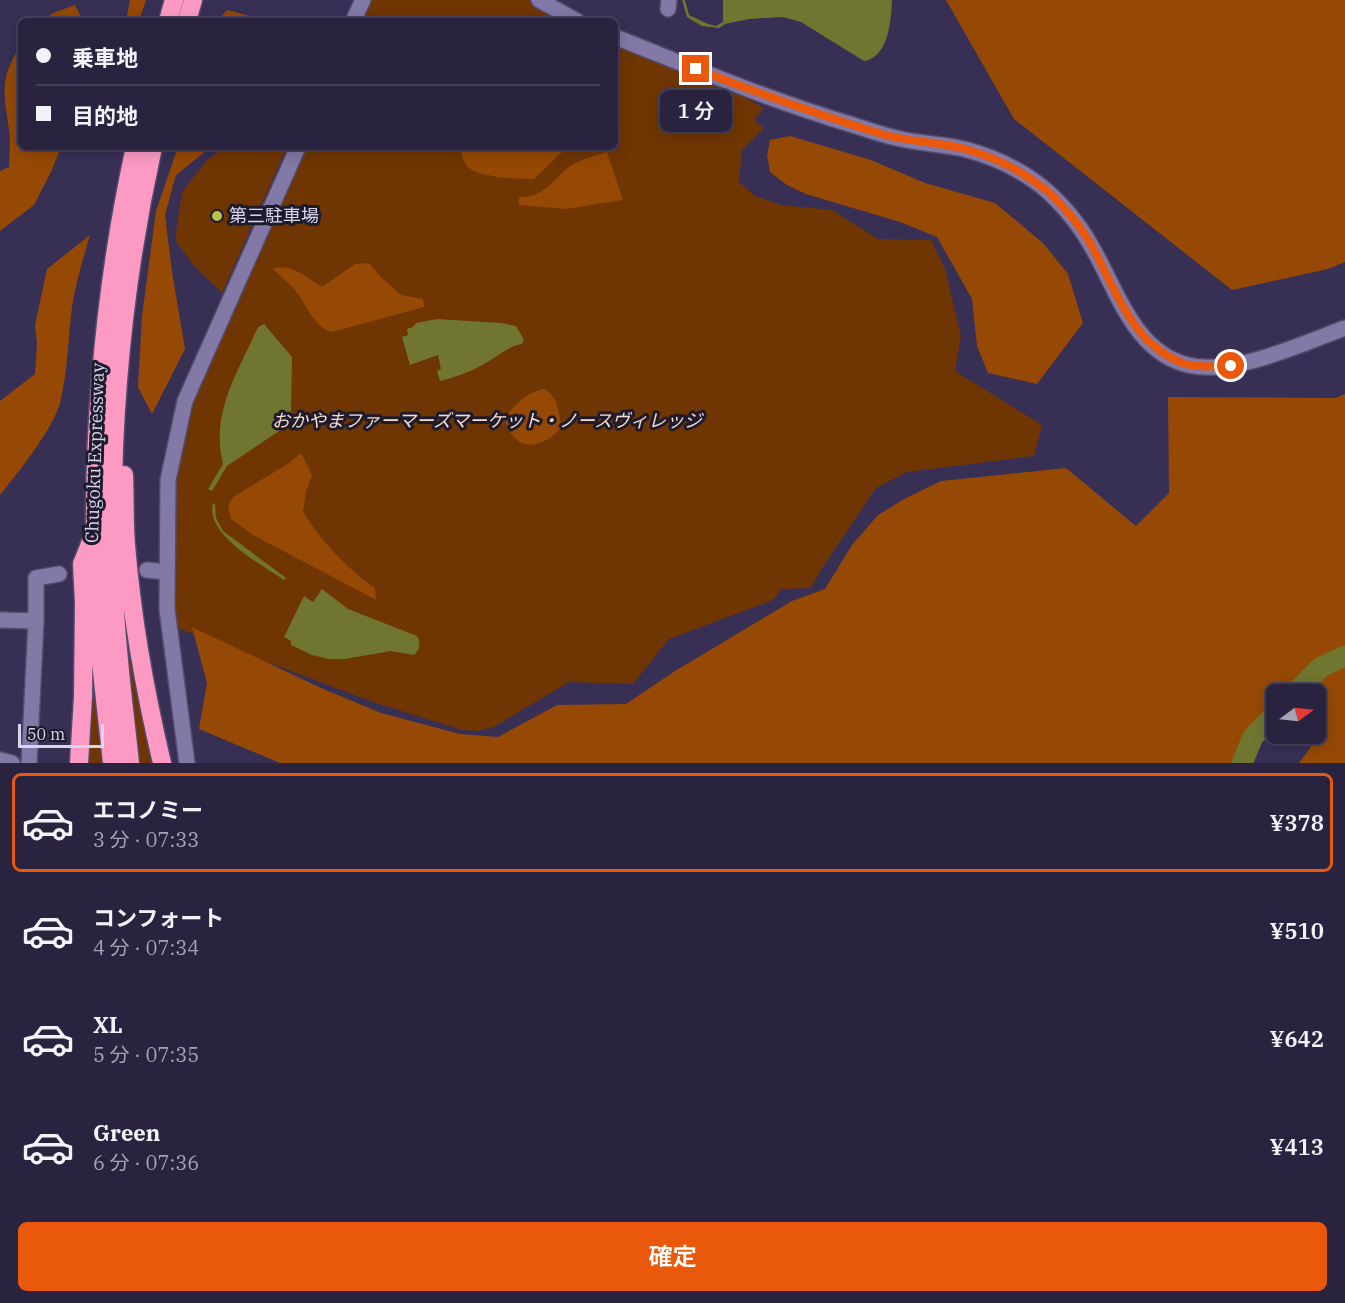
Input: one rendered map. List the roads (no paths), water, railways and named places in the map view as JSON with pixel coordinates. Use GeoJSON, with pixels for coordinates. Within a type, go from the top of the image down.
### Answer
{"type":"FeatureCollection","features":[{"type":"Feature","properties":{"kind":"highway"},"geometry":{"type":"LineString","coordinates":[[169,18],[174,0]]}},
{"type":"Feature","properties":{"kind":"highway"},"geometry":{"type":"LineString","coordinates":[[188,18],[193,0]]}},
{"type":"Feature","properties":{"kind":"highway","name":"Chugoku Expressway"},"geometry":{"type":"LineString","coordinates":[[112,763],[97,604],[95,530],[97,426],[102,343],[125,190],[134,150]]}},
{"type":"Feature","properties":{"kind":"highway","name":"Chugoku Expressway"},"geometry":{"type":"LineString","coordinates":[[130,763],[114,592],[112,505],[120,345],[142,201],[152,150]]}},
{"type":"Feature","properties":{"kind":"highway"},"geometry":{"type":"LineString","coordinates":[[120,345],[126,544],[136,633],[162,763]]}},
{"type":"Feature","properties":{"kind":"highway"},"geometry":{"type":"LineString","coordinates":[[79,763],[83,697],[82,564],[95,530]]}},
{"type":"Feature","properties":{"kind":"street"},"geometry":{"type":"LineString","coordinates":[[354,18],[363,0]]}},
{"type":"Feature","properties":{"kind":"street"},"geometry":{"type":"LineString","coordinates":[[539,0],[572,18]]}},
{"type":"Feature","properties":{"kind":"street"},"geometry":{"type":"LineString","coordinates":[[618,38],[756,92],[852,125],[901,139],[965,149],[1003,163],[1031,178],[1051,195],[1093,248],[1124,311],[1146,340],[1165,354],[1188,365],[1231,366],[1264,358],[1345,328]]}},
{"type":"Feature","properties":{"kind":"street"},"geometry":{"type":"LineString","coordinates":[[187,763],[167,609],[168,480],[185,401],[297,150]]}},
{"type":"Feature","properties":{"kind":"street"},"geometry":{"type":"LineString","coordinates":[[147,570],[167,572]]}},
{"type":"Feature","properties":{"kind":"street"},"geometry":{"type":"LineString","coordinates":[[29,763],[36,578],[59,574]]}},
{"type":"Feature","properties":{"kind":"street"},"geometry":{"type":"LineString","coordinates":[[0,621],[36,621]]}},
{"type":"Feature","properties":{"kind":"street"},"geometry":{"type":"LineString","coordinates":[[0,760],[12,763]]}},
{"type":"Feature","properties":{"kind":"waterway"},"geometry":{"type":"LineString","coordinates":[[1304,684],[1321,667],[1345,656]]}},
{"type":"Feature","properties":{"kind":"waterway"},"geometry":{"type":"LineString","coordinates":[[1242,763],[1253,737],[1266,723]]}},
{"type":"Feature","properties":{"kind":"place","name":"第三駐車場"},"geometry":{"type":"Point","coordinates":[217,216]}},
{"type":"Feature","properties":{"kind":"park label","name":"おかやまファーマーズマーケット・ノースヴィレッジ"},"geometry":{"type":"Point","coordinates":[487,421]}}]}
